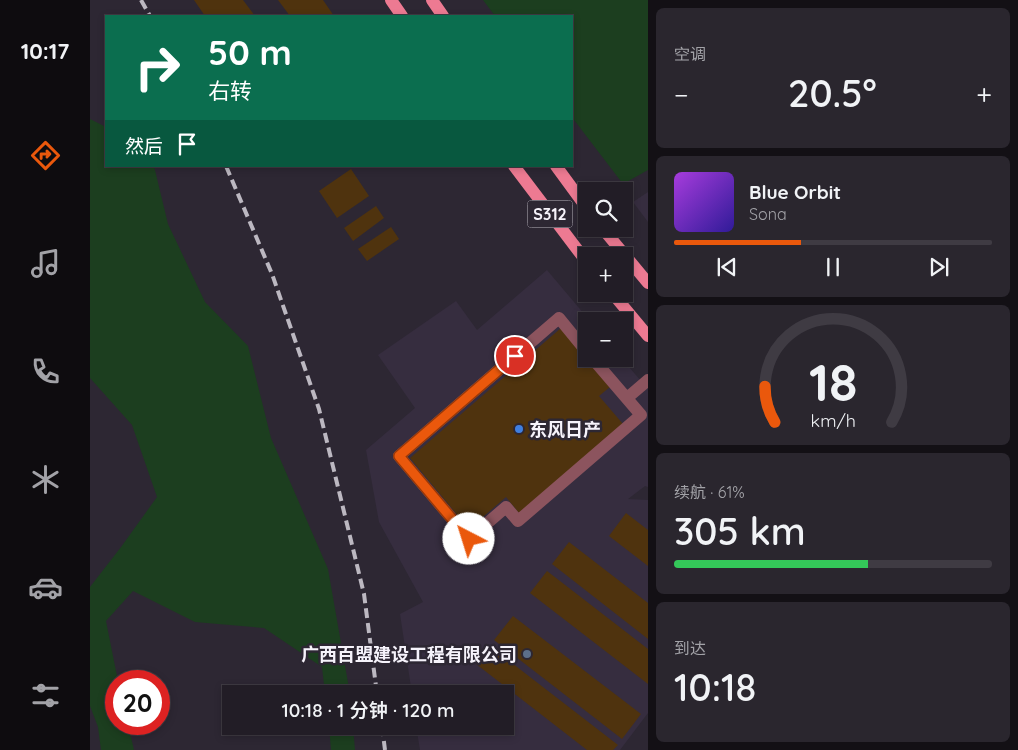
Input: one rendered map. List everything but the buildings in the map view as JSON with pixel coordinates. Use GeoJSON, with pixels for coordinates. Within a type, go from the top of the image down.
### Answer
{"type":"FeatureCollection","features":[{"type":"Feature","properties":{"kind":"main road"},"geometry":{"type":"LineString","coordinates":[[391,0],[401,15]]}},
{"type":"Feature","properties":{"kind":"main road"},"geometry":{"type":"LineString","coordinates":[[432,0],[442,15]]}},
{"type":"Feature","properties":{"kind":"main road","name":"S312"},"geometry":{"type":"LineString","coordinates":[[515,167],[578,250]]}},
{"type":"Feature","properties":{"kind":"main road","name":"S312"},"geometry":{"type":"LineString","coordinates":[[557,167],[578,196]]}},
{"type":"Feature","properties":{"kind":"main road"},"geometry":{"type":"LineString","coordinates":[[610,237],[648,283]]}},
{"type":"Feature","properties":{"kind":"main road"},"geometry":{"type":"LineString","coordinates":[[620,302],[648,336]]}},
{"type":"Feature","properties":{"kind":"lane"},"geometry":{"type":"LineString","coordinates":[[578,341],[559,318],[399,456],[469,539],[506,507],[518,521],[641,415],[600,367]]}},
{"type":"Feature","properties":{"kind":"lane"},"geometry":{"type":"LineString","coordinates":[[627,398],[648,380]]}},
{"type":"Feature","properties":{"kind":"shaded area"},"geometry":{"type":"Polygon","coordinates":[[[648,192],[648,222],[633,202],[648,192]]]}},
{"type":"Feature","properties":{"kind":"shaded area"},"geometry":{"type":"Polygon","coordinates":[[[547,270],[582,312],[578,312],[578,367],[629,367],[648,389],[648,487],[645,486],[628,499],[648,500],[648,713],[620,750],[420,750],[418,735],[514,735],[514,685],[411,685],[400,614],[423,602],[379,522],[366,450],[415,408],[378,355],[456,301],[477,330],[547,270]]]}},
{"type":"Feature","properties":{"kind":"green space"},"geometry":{"type":"Polygon","coordinates":[[[483,0],[648,0],[648,170],[627,182],[621,182],[573,119],[573,15],[494,15],[483,0]]]}},
{"type":"Feature","properties":{"kind":"green space"},"geometry":{"type":"Polygon","coordinates":[[[90,119],[105,126],[105,167],[154,167],[168,224],[205,302],[248,346],[271,438],[328,569],[348,685],[324,685],[322,667],[264,628],[195,622],[133,591],[106,621],[116,670],[105,670],[105,735],[131,735],[134,750],[101,750],[98,727],[90,706],[90,587],[157,497],[132,425],[90,378],[90,119]]]}},
{"type":"Feature","properties":{"kind":"green space"},"geometry":{"type":"Polygon","coordinates":[[[330,735],[354,735],[355,750],[331,750],[330,735]]]}},
{"type":"Feature","properties":{"kind":"railway"},"geometry":{"type":"LineString","coordinates":[[141,0],[149,15]]}},
{"type":"Feature","properties":{"kind":"railway"},"geometry":{"type":"LineString","coordinates":[[226,167],[272,274],[319,409],[364,594],[376,685]]}},
{"type":"Feature","properties":{"kind":"railway"},"geometry":{"type":"LineString","coordinates":[[383,735],[385,750]]}},
{"type":"Feature","properties":{"kind":"place","name":"东风日产"},"geometry":{"type":"Point","coordinates":[519,429]}},
{"type":"Feature","properties":{"kind":"place","name":"广西百盟建设工程有限公司"},"geometry":{"type":"Point","coordinates":[527,654]}},
{"type":"Feature","properties":{"kind":"route"},"geometry":{"type":"LineString","coordinates":[[469,539],[399,456],[515,356]]}}]}
